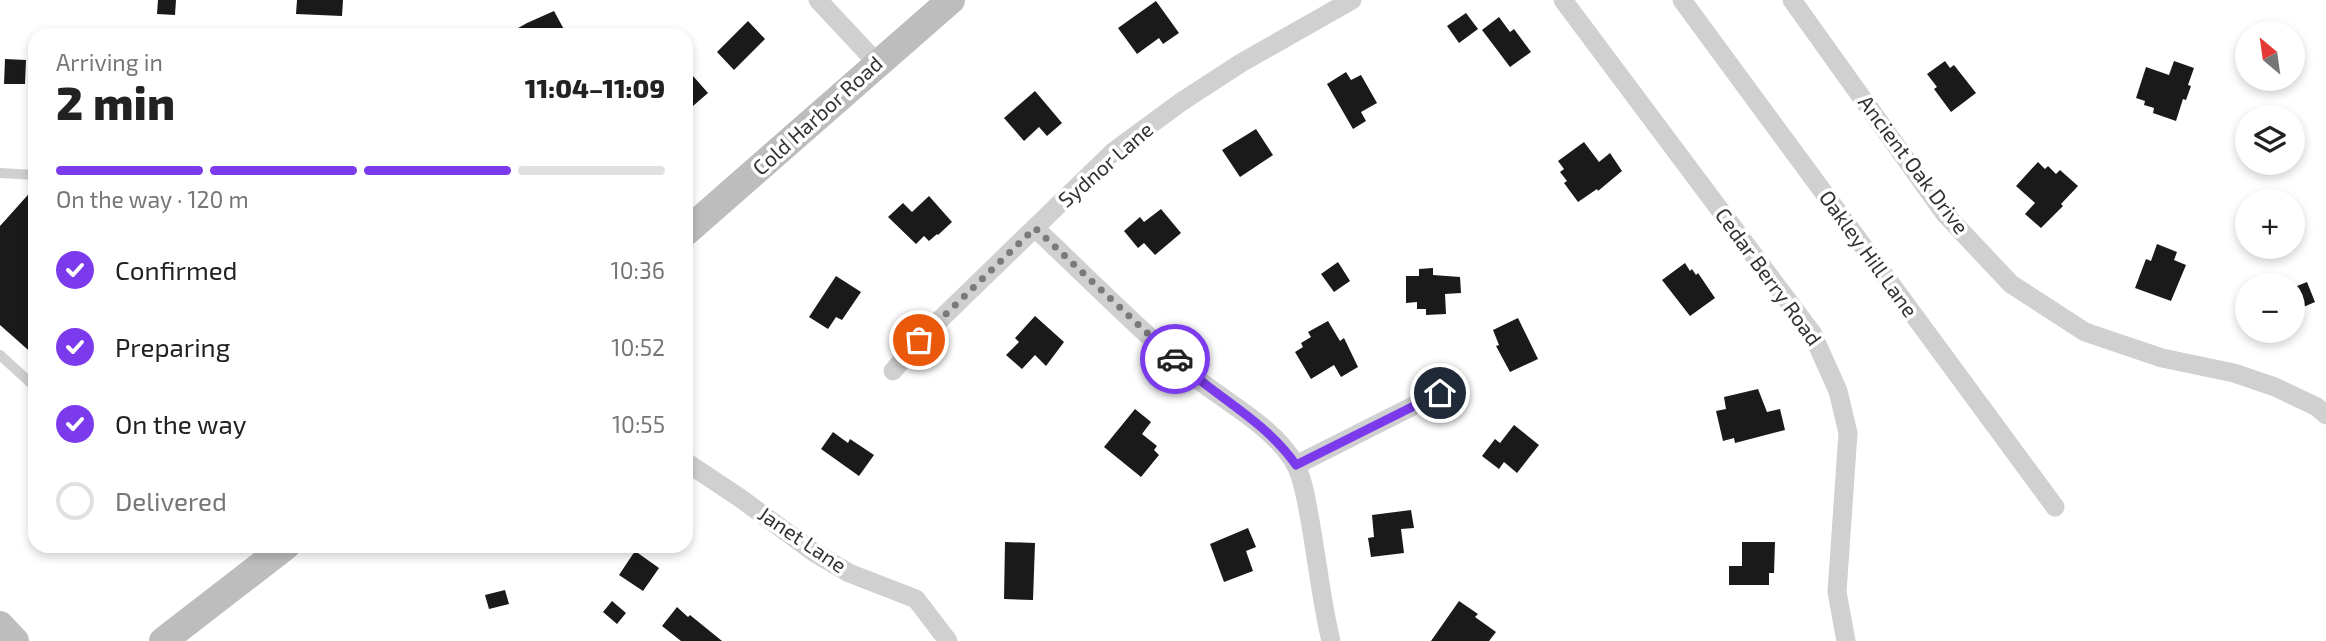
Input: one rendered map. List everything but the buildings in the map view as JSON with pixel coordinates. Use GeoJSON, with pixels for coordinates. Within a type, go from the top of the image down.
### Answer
{"type":"FeatureCollection","features":[{"type":"Feature","properties":{"kind":"main road","name":"Cold Harbor Road"},"geometry":{"type":"LineString","coordinates":[[693,226],[951,0]]}},
{"type":"Feature","properties":{"kind":"main road"},"geometry":{"type":"LineString","coordinates":[[163,641],[277,553]]}},
{"type":"Feature","properties":{"kind":"main road"},"geometry":{"type":"LineString","coordinates":[[0,625],[15,641]]}},
{"type":"Feature","properties":{"kind":"street"},"geometry":{"type":"LineString","coordinates":[[818,0],[877,63]]}},
{"type":"Feature","properties":{"kind":"street","name":"Sydnor Lane"},"geometry":{"type":"LineString","coordinates":[[893,371],[919,340],[1113,152],[1181,102],[1241,63],[1352,0]]}},
{"type":"Feature","properties":{"kind":"street","name":"Cedar Berry Road"},"geometry":{"type":"LineString","coordinates":[[1563,0],[1812,333],[1825,359],[1838,391],[1847,433],[1837,592],[1846,641]]}},
{"type":"Feature","properties":{"kind":"street","name":"Oakley Hill Lane"},"geometry":{"type":"LineString","coordinates":[[1682,0],[2055,508]]}},
{"type":"Feature","properties":{"kind":"street","name":"Ancient Oak Drive"},"geometry":{"type":"LineString","coordinates":[[1792,0],[1945,214],[2011,284],[2085,332],[2162,358],[2234,373],[2323,406]]}},
{"type":"Feature","properties":{"kind":"street"},"geometry":{"type":"LineString","coordinates":[[1035,228],[1191,374],[1283,446],[1296,465],[1308,512],[1324,614],[1331,641]]}},
{"type":"Feature","properties":{"kind":"street"},"geometry":{"type":"LineString","coordinates":[[1296,465],[1440,393]]}},
{"type":"Feature","properties":{"kind":"street","name":"Janet Lane"},"geometry":{"type":"LineString","coordinates":[[693,467],[815,554],[849,573],[916,599],[948,641]]}},
{"type":"Feature","properties":{"kind":"lane"},"geometry":{"type":"LineString","coordinates":[[0,173],[28,175]]}},
{"type":"Feature","properties":{"kind":"lane"},"geometry":{"type":"LineString","coordinates":[[0,355],[28,381]]}},
{"type":"Feature","properties":{"kind":"way so far"},"geometry":{"type":"LineString","coordinates":[[919,340],[1035,228],[1175,359]]}},
{"type":"Feature","properties":{"kind":"route"},"geometry":{"type":"LineString","coordinates":[[1175,359],[1264,429],[1283,446],[1296,465],[1440,393]]}}]}
